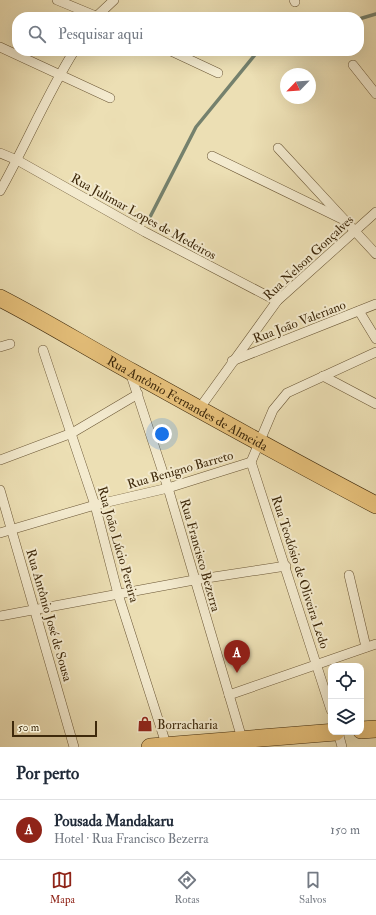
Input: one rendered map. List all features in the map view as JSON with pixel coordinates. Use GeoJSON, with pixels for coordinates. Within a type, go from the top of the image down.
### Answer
{"type":"FeatureCollection","features":[{"type":"Feature","properties":{"kind":"highway","name":"Rua Antônio Fernandes de Almeida"},"geometry":{"type":"LineString","coordinates":[[0,298],[48,323],[129,371],[376,505]]}},
{"type":"Feature","properties":{"kind":"highway"},"geometry":{"type":"LineString","coordinates":[[364,730],[376,729]]}},
{"type":"Feature","properties":{"kind":"highway"},"geometry":{"type":"LineString","coordinates":[[161,746],[243,744],[328,733]]}},
{"type":"Feature","properties":{"kind":"street"},"geometry":{"type":"LineString","coordinates":[[57,0],[85,12]]}},
{"type":"Feature","properties":{"kind":"street"},"geometry":{"type":"LineString","coordinates":[[102,12],[114,0]]}},
{"type":"Feature","properties":{"kind":"street"},"geometry":{"type":"LineString","coordinates":[[0,48],[12,53]]}},
{"type":"Feature","properties":{"kind":"street"},"geometry":{"type":"LineString","coordinates":[[18,56],[110,98]]}},
{"type":"Feature","properties":{"kind":"street"},"geometry":{"type":"LineString","coordinates":[[0,191],[60,74],[71,56]]}},
{"type":"Feature","properties":{"kind":"street"},"geometry":{"type":"LineString","coordinates":[[182,56],[218,73]]}},
{"type":"Feature","properties":{"kind":"street"},"geometry":{"type":"LineString","coordinates":[[353,65],[376,94]]}},
{"type":"Feature","properties":{"kind":"street"},"geometry":{"type":"LineString","coordinates":[[278,148],[376,254]]}},
{"type":"Feature","properties":{"kind":"street","name":"Rua Julimar Lopes de Medeiros"},"geometry":{"type":"LineString","coordinates":[[0,153],[17,160],[145,232],[276,301]]}},
{"type":"Feature","properties":{"kind":"street"},"geometry":{"type":"LineString","coordinates":[[212,156],[344,220]]}},
{"type":"Feature","properties":{"kind":"street","name":"Rua Nelson Gonçalves"},"geometry":{"type":"LineString","coordinates":[[199,408],[276,301],[376,212]]}},
{"type":"Feature","properties":{"kind":"street","name":"Rua João Valeriano"},"geometry":{"type":"LineString","coordinates":[[232,361],[376,304]]}},
{"type":"Feature","properties":{"kind":"street"},"geometry":{"type":"LineString","coordinates":[[359,311],[376,339]]}},
{"type":"Feature","properties":{"kind":"street"},"geometry":{"type":"LineString","coordinates":[[0,347],[10,344]]}},
{"type":"Feature","properties":{"kind":"street","name":"Rua João Lúcio Pereira"},"geometry":{"type":"LineString","coordinates":[[43,350],[95,505],[118,594],[161,746]]}},
{"type":"Feature","properties":{"kind":"street"},"geometry":{"type":"LineString","coordinates":[[251,462],[273,410],[287,393],[376,352]]}},
{"type":"Feature","properties":{"kind":"street","name":"Rua Francisco Bezerra"},"geometry":{"type":"LineString","coordinates":[[129,371],[138,394],[168,488],[243,744]]}},
{"type":"Feature","properties":{"kind":"street"},"geometry":{"type":"LineString","coordinates":[[322,376],[376,404]]}},
{"type":"Feature","properties":{"kind":"street"},"geometry":{"type":"LineString","coordinates":[[0,460],[72,433],[138,394]]}},
{"type":"Feature","properties":{"kind":"street","name":"Rua Benigno Barreto"},"geometry":{"type":"LineString","coordinates":[[0,533],[12,531],[95,505],[168,488],[251,462]]}},
{"type":"Feature","properties":{"kind":"street","name":"Rua Teodósio de Oliveira Ledo"},"geometry":{"type":"LineString","coordinates":[[251,462],[286,566],[328,700]]}},
{"type":"Feature","properties":{"kind":"street","name":"Rua Antônio José de Sousa"},"geometry":{"type":"LineString","coordinates":[[0,490],[74,747]]}},
{"type":"Feature","properties":{"kind":"street"},"geometry":{"type":"LineString","coordinates":[[0,616],[194,580],[286,566]]}},
{"type":"Feature","properties":{"kind":"street"},"geometry":{"type":"LineString","coordinates":[[349,575],[366,648]]}},
{"type":"Feature","properties":{"kind":"street"},"geometry":{"type":"LineString","coordinates":[[229,695],[376,644]]}},
{"type":"Feature","properties":{"kind":"street"},"geometry":{"type":"LineString","coordinates":[[338,735],[342,747]]}},
{"type":"Feature","properties":{"kind":"waterway"},"geometry":{"type":"LineString","coordinates":[[364,18],[376,14]]}},
{"type":"Feature","properties":{"kind":"waterway"},"geometry":{"type":"LineString","coordinates":[[149,219],[196,127],[254,56]]}},
{"type":"Feature","properties":{"kind":"place","name":"Pousada Mandakaru"},"geometry":{"type":"Point","coordinates":[237,673]}},
{"type":"Feature","properties":{"kind":"place","name":"Borracharia"},"geometry":{"type":"Point","coordinates":[145,724]}}]}
